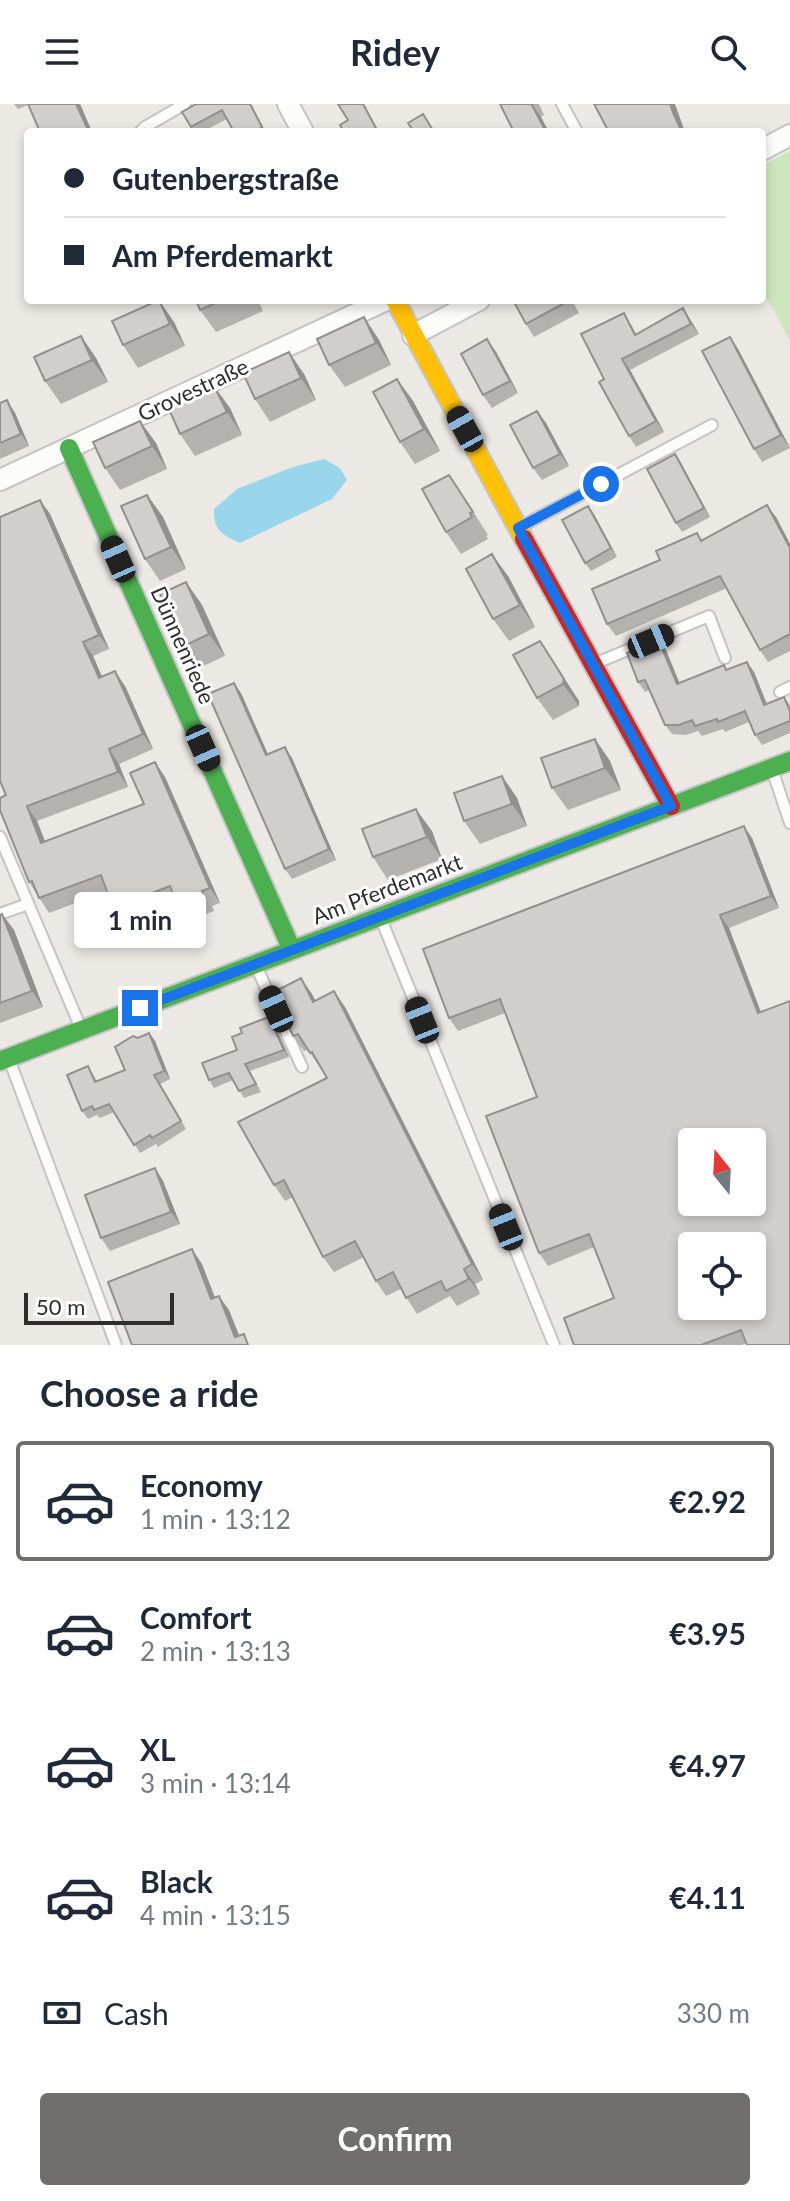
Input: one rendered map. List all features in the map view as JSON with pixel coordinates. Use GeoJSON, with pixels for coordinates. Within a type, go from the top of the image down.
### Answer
{"type":"FeatureCollection","features":[{"type":"Feature","properties":{"kind":"street"},"geometry":{"type":"LineString","coordinates":[[288,104],[301,128]]}},
{"type":"Feature","properties":{"kind":"street"},"geometry":{"type":"LineString","coordinates":[[766,148],[790,135]]}},
{"type":"Feature","properties":{"kind":"street","name":"Grovestraße"},"geometry":{"type":"LineString","coordinates":[[0,480],[377,304]]}},
{"type":"Feature","properties":{"kind":"street"},"geometry":{"type":"LineString","coordinates":[[397,304],[671,806]]}},
{"type":"Feature","properties":{"kind":"street"},"geometry":{"type":"LineString","coordinates":[[413,335],[471,304]]}},
{"type":"Feature","properties":{"kind":"street","name":"Dünnenriede"},"geometry":{"type":"LineString","coordinates":[[69,448],[292,950]]}},
{"type":"Feature","properties":{"kind":"street","name":"Am Pferdemarkt"},"geometry":{"type":"LineString","coordinates":[[4,1059],[790,761]]}},
{"type":"Feature","properties":{"kind":"lane"},"geometry":{"type":"LineString","coordinates":[[144,128],[185,104]]}},
{"type":"Feature","properties":{"kind":"lane"},"geometry":{"type":"LineString","coordinates":[[562,104],[575,128]]}},
{"type":"Feature","properties":{"kind":"lane"},"geometry":{"type":"LineString","coordinates":[[518,528],[712,425]]}},
{"type":"Feature","properties":{"kind":"lane"},"geometry":{"type":"LineString","coordinates":[[592,665],[709,616],[725,658]]}},
{"type":"Feature","properties":{"kind":"lane"},"geometry":{"type":"LineString","coordinates":[[771,768],[790,823]]}},
{"type":"Feature","properties":{"kind":"lane"},"geometry":{"type":"LineString","coordinates":[[0,837],[82,1030]]}},
{"type":"Feature","properties":{"kind":"lane"},"geometry":{"type":"LineString","coordinates":[[0,914],[28,904]]}},
{"type":"Feature","properties":{"kind":"lane"},"geometry":{"type":"LineString","coordinates":[[380,917],[554,1345]]}},
{"type":"Feature","properties":{"kind":"lane"},"geometry":{"type":"LineString","coordinates":[[256,964],[302,1067]]}},
{"type":"Feature","properties":{"kind":"lane"},"geometry":{"type":"LineString","coordinates":[[4,1059],[116,1345]]}},
{"type":"Feature","properties":{"kind":"lane"},"geometry":{"type":"LineString","coordinates":[[96,1294],[111,1288]]}},
{"type":"Feature","properties":{"kind":"green space"},"geometry":{"type":"Polygon","coordinates":[[[790,151],[790,341],[766,296],[766,164],[790,151]]]}},
{"type":"Feature","properties":{"kind":"water"},"geometry":{"type":"Polygon","coordinates":[[[324,459],[340,468],[347,480],[332,499],[240,543],[217,527],[214,509],[237,489],[293,467],[324,459]]]}},
{"type":"Feature","properties":{"kind":"building"},"geometry":{"type":"Polygon","coordinates":[[[28,104],[76,104],[87,128],[38,128],[28,104]]]}},
{"type":"Feature","properties":{"kind":"building"},"geometry":{"type":"Polygon","coordinates":[[[196,104],[250,104],[262,127],[232,128],[222,110],[191,127],[182,112],[196,104]]]}},
{"type":"Feature","properties":{"kind":"building"},"geometry":{"type":"Polygon","coordinates":[[[338,104],[363,104],[376,128],[342,128],[340,125],[348,120],[338,104]]]}},
{"type":"Feature","properties":{"kind":"building"},"geometry":{"type":"Polygon","coordinates":[[[500,104],[534,104],[544,128],[512,128],[500,104]]]}},
{"type":"Feature","properties":{"kind":"building"},"geometry":{"type":"Polygon","coordinates":[[[594,104],[670,104],[680,128],[607,128],[594,104]]]}},
{"type":"Feature","properties":{"kind":"building"},"geometry":{"type":"Polygon","coordinates":[[[423,114],[432,128],[411,128],[408,123],[423,114]]]}},
{"type":"Feature","properties":{"kind":"building"},"geometry":{"type":"Polygon","coordinates":[[[150,304],[161,304],[170,324],[123,345],[112,321],[150,304]]]}},
{"type":"Feature","properties":{"kind":"building"},"geometry":{"type":"Polygon","coordinates":[[[198,304],[213,304],[200,310],[198,304]]]}},
{"type":"Feature","properties":{"kind":"building"},"geometry":{"type":"Polygon","coordinates":[[[515,304],[563,304],[526,324],[515,304]]]}},
{"type":"Feature","properties":{"kind":"building"},"geometry":{"type":"Polygon","coordinates":[[[683,308],[691,324],[622,359],[656,421],[629,436],[599,382],[604,379],[581,334],[624,313],[635,335],[683,308]]]}},
{"type":"Feature","properties":{"kind":"building"},"geometry":{"type":"Polygon","coordinates":[[[364,317],[376,343],[329,365],[317,339],[364,317]]]}},
{"type":"Feature","properties":{"kind":"building"},"geometry":{"type":"Polygon","coordinates":[[[81,336],[92,360],[45,381],[34,357],[81,336]]]}},
{"type":"Feature","properties":{"kind":"building"},"geometry":{"type":"Polygon","coordinates":[[[730,337],[781,435],[754,449],[702,351],[730,337]]]}},
{"type":"Feature","properties":{"kind":"building"},"geometry":{"type":"Polygon","coordinates":[[[487,339],[510,381],[483,395],[461,354],[487,339]]]}},
{"type":"Feature","properties":{"kind":"building"},"geometry":{"type":"Polygon","coordinates":[[[289,352],[301,378],[255,399],[243,373],[289,352]]]}},
{"type":"Feature","properties":{"kind":"building"},"geometry":{"type":"Polygon","coordinates":[[[397,379],[424,429],[400,442],[373,392],[397,379]]]}},
{"type":"Feature","properties":{"kind":"building"},"geometry":{"type":"Polygon","coordinates":[[[214,386],[227,412],[180,434],[168,407],[214,386]]]}},
{"type":"Feature","properties":{"kind":"building"},"geometry":{"type":"Polygon","coordinates":[[[7,400],[21,434],[0,443],[0,403],[7,400]]]}},
{"type":"Feature","properties":{"kind":"building"},"geometry":{"type":"Polygon","coordinates":[[[537,411],[560,454],[533,468],[510,425],[537,411]]]}},
{"type":"Feature","properties":{"kind":"building"},"geometry":{"type":"Polygon","coordinates":[[[140,421],[152,446],[105,468],[93,442],[140,421]]]}},
{"type":"Feature","properties":{"kind":"building"},"geometry":{"type":"Polygon","coordinates":[[[675,454],[704,508],[676,523],[647,469],[675,454]]]}},
{"type":"Feature","properties":{"kind":"building"},"geometry":{"type":"Polygon","coordinates":[[[449,475],[473,512],[470,513],[472,517],[446,532],[422,489],[449,475]]]}},
{"type":"Feature","properties":{"kind":"building"},"geometry":{"type":"Polygon","coordinates":[[[147,495],[171,547],[145,559],[121,506],[147,495]]]}},
{"type":"Feature","properties":{"kind":"building"},"geometry":{"type":"Polygon","coordinates":[[[40,500],[99,635],[83,642],[99,678],[115,671],[143,734],[109,749],[118,772],[27,806],[41,843],[144,804],[130,773],[155,762],[210,888],[202,891],[204,896],[178,906],[170,886],[113,908],[101,875],[39,898],[32,881],[29,882],[0,810],[0,798],[6,795],[0,781],[0,517],[40,500]]]}},
{"type":"Feature","properties":{"kind":"building"},"geometry":{"type":"Polygon","coordinates":[[[767,505],[790,548],[790,634],[760,650],[720,576],[607,624],[592,589],[660,560],[656,551],[697,533],[701,541],[767,505]]]}},
{"type":"Feature","properties":{"kind":"building"},"geometry":{"type":"Polygon","coordinates":[[[588,506],[611,548],[585,563],[562,520],[588,506]]]}},
{"type":"Feature","properties":{"kind":"building"},"geometry":{"type":"Polygon","coordinates":[[[492,554],[520,605],[493,619],[466,569],[492,554]]]}},
{"type":"Feature","properties":{"kind":"building"},"geometry":{"type":"Polygon","coordinates":[[[186,582],[209,634],[184,646],[160,594],[186,582]]]}},
{"type":"Feature","properties":{"kind":"building"},"geometry":{"type":"Polygon","coordinates":[[[540,641],[564,679],[563,684],[537,698],[513,655],[540,641]]]}},
{"type":"Feature","properties":{"kind":"building"},"geometry":{"type":"Polygon","coordinates":[[[659,641],[677,684],[724,665],[726,670],[747,662],[764,705],[784,697],[790,711],[790,721],[755,735],[745,711],[718,722],[717,719],[695,726],[692,720],[679,725],[665,725],[645,680],[638,682],[627,653],[659,641]]]}},
{"type":"Feature","properties":{"kind":"building"},"geometry":{"type":"Polygon","coordinates":[[[234,683],[266,755],[285,747],[329,849],[285,869],[208,694],[234,683]]]}},
{"type":"Feature","properties":{"kind":"building"},"geometry":{"type":"Polygon","coordinates":[[[595,739],[605,768],[552,788],[541,758],[595,739]]]}},
{"type":"Feature","properties":{"kind":"building"},"geometry":{"type":"Polygon","coordinates":[[[502,776],[512,804],[464,821],[454,793],[502,776]]]}},
{"type":"Feature","properties":{"kind":"building"},"geometry":{"type":"Polygon","coordinates":[[[416,809],[427,837],[373,857],[362,829],[416,809]]]}},
{"type":"Feature","properties":{"kind":"building"},"geometry":{"type":"Polygon","coordinates":[[[744,826],[771,896],[720,915],[758,1013],[790,1001],[790,1345],[747,1345],[741,1330],[701,1345],[574,1345],[564,1318],[614,1298],[589,1234],[539,1253],[486,1116],[537,1097],[500,999],[449,1018],[423,949],[744,826]]]}},
{"type":"Feature","properties":{"kind":"building"},"geometry":{"type":"Polygon","coordinates":[[[0,915],[32,991],[0,1003],[0,915]]]}},
{"type":"Feature","properties":{"kind":"building"},"geometry":{"type":"Polygon","coordinates":[[[301,978],[313,1002],[334,991],[472,1264],[464,1269],[469,1279],[446,1291],[441,1281],[406,1298],[393,1272],[376,1281],[355,1241],[323,1257],[284,1180],[274,1185],[238,1122],[327,1078],[298,1034],[293,1036],[274,992],[301,978]]]}},
{"type":"Feature","properties":{"kind":"building"},"geometry":{"type":"Polygon","coordinates":[[[269,1017],[284,1050],[245,1064],[256,1084],[239,1091],[229,1073],[209,1080],[202,1063],[237,1050],[232,1037],[242,1033],[240,1028],[269,1017]]]}},
{"type":"Feature","properties":{"kind":"building"},"geometry":{"type":"Polygon","coordinates":[[[149,1033],[164,1071],[154,1075],[181,1121],[134,1145],[109,1104],[82,1111],[67,1075],[88,1066],[95,1082],[125,1070],[115,1047],[133,1036],[138,1038],[149,1033]]]}},
{"type":"Feature","properties":{"kind":"building"},"geometry":{"type":"Polygon","coordinates":[[[155,1168],[171,1212],[101,1238],[85,1195],[155,1168]]]}},
{"type":"Feature","properties":{"kind":"building"},"geometry":{"type":"Polygon","coordinates":[[[192,1249],[211,1299],[219,1296],[235,1337],[244,1334],[248,1345],[132,1345],[108,1282],[192,1249]]]}},
{"type":"Feature","properties":{"kind":"traffic: fast"},"geometry":{"type":"LineString","coordinates":[[69,448],[292,950]]}},
{"type":"Feature","properties":{"kind":"traffic: fast"},"geometry":{"type":"LineString","coordinates":[[0,1061],[790,761]]}},
{"type":"Feature","properties":{"kind":"traffic: slow"},"geometry":{"type":"LineString","coordinates":[[397,304],[524,539]]}},
{"type":"Feature","properties":{"kind":"traffic: jam"},"geometry":{"type":"LineString","coordinates":[[524,539],[671,806]]}},
{"type":"Feature","properties":{"kind":"route"},"geometry":{"type":"LineString","coordinates":[[140,1008],[671,806],[518,528],[601,484]]}}]}
